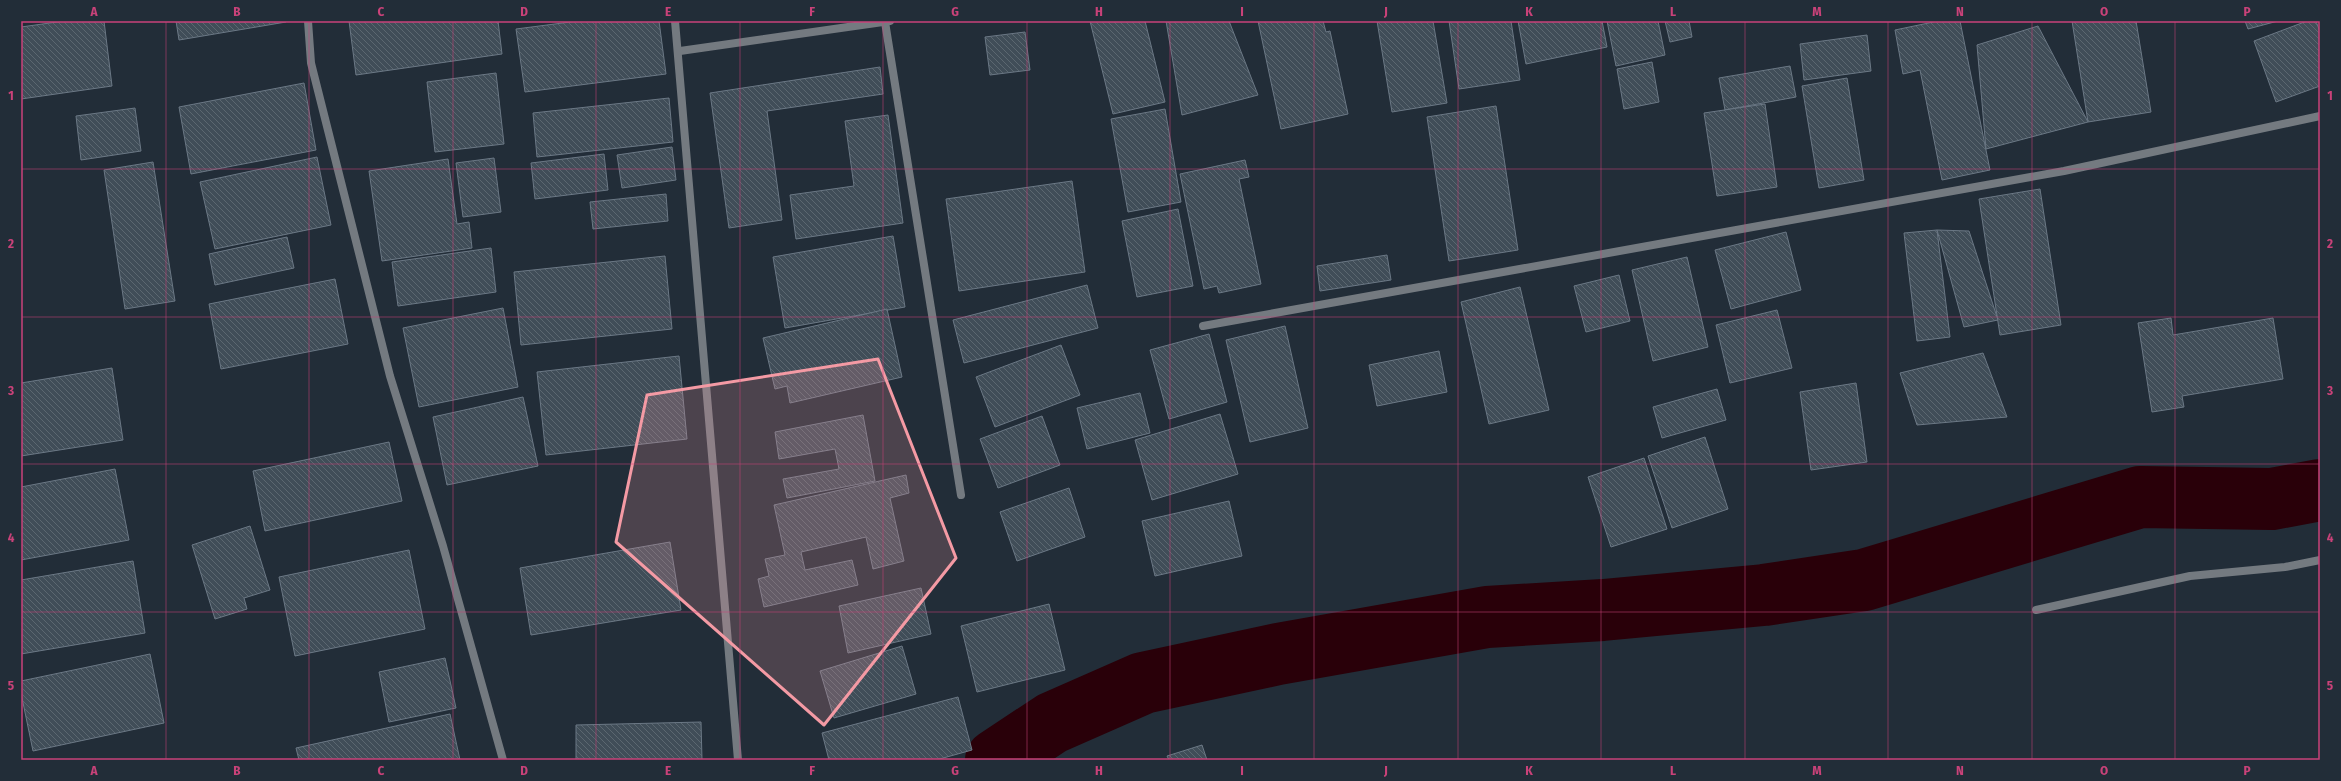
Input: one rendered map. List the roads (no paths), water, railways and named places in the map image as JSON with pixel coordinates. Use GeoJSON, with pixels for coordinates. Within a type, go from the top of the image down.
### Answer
{"type":"FeatureCollection","features":[{"type":"Feature","properties":{"kind":"street"},"geometry":{"type":"LineString","coordinates":[[308,21],[312,63],[390,376],[443,546],[503,760]]}},
{"type":"Feature","properties":{"kind":"street"},"geometry":{"type":"LineString","coordinates":[[676,21],[680,51],[738,760]]}},
{"type":"Feature","properties":{"kind":"street"},"geometry":{"type":"LineString","coordinates":[[680,51],[887,21],[961,495]]}},
{"type":"Feature","properties":{"kind":"street"},"geometry":{"type":"LineString","coordinates":[[1203,326],[2064,171],[2320,116]]}},
{"type":"Feature","properties":{"kind":"street"},"geometry":{"type":"LineString","coordinates":[[2036,610],[2190,576],[2285,567],[2320,560]]}},
{"type":"Feature","properties":{"kind":"waterway"},"geometry":{"type":"LineString","coordinates":[[996,760],[1052,723],[1143,683],[1278,654],[1487,617],[1603,610],[1764,595],[1864,580],[2140,497],[2272,499],[2320,490]]}}]}
